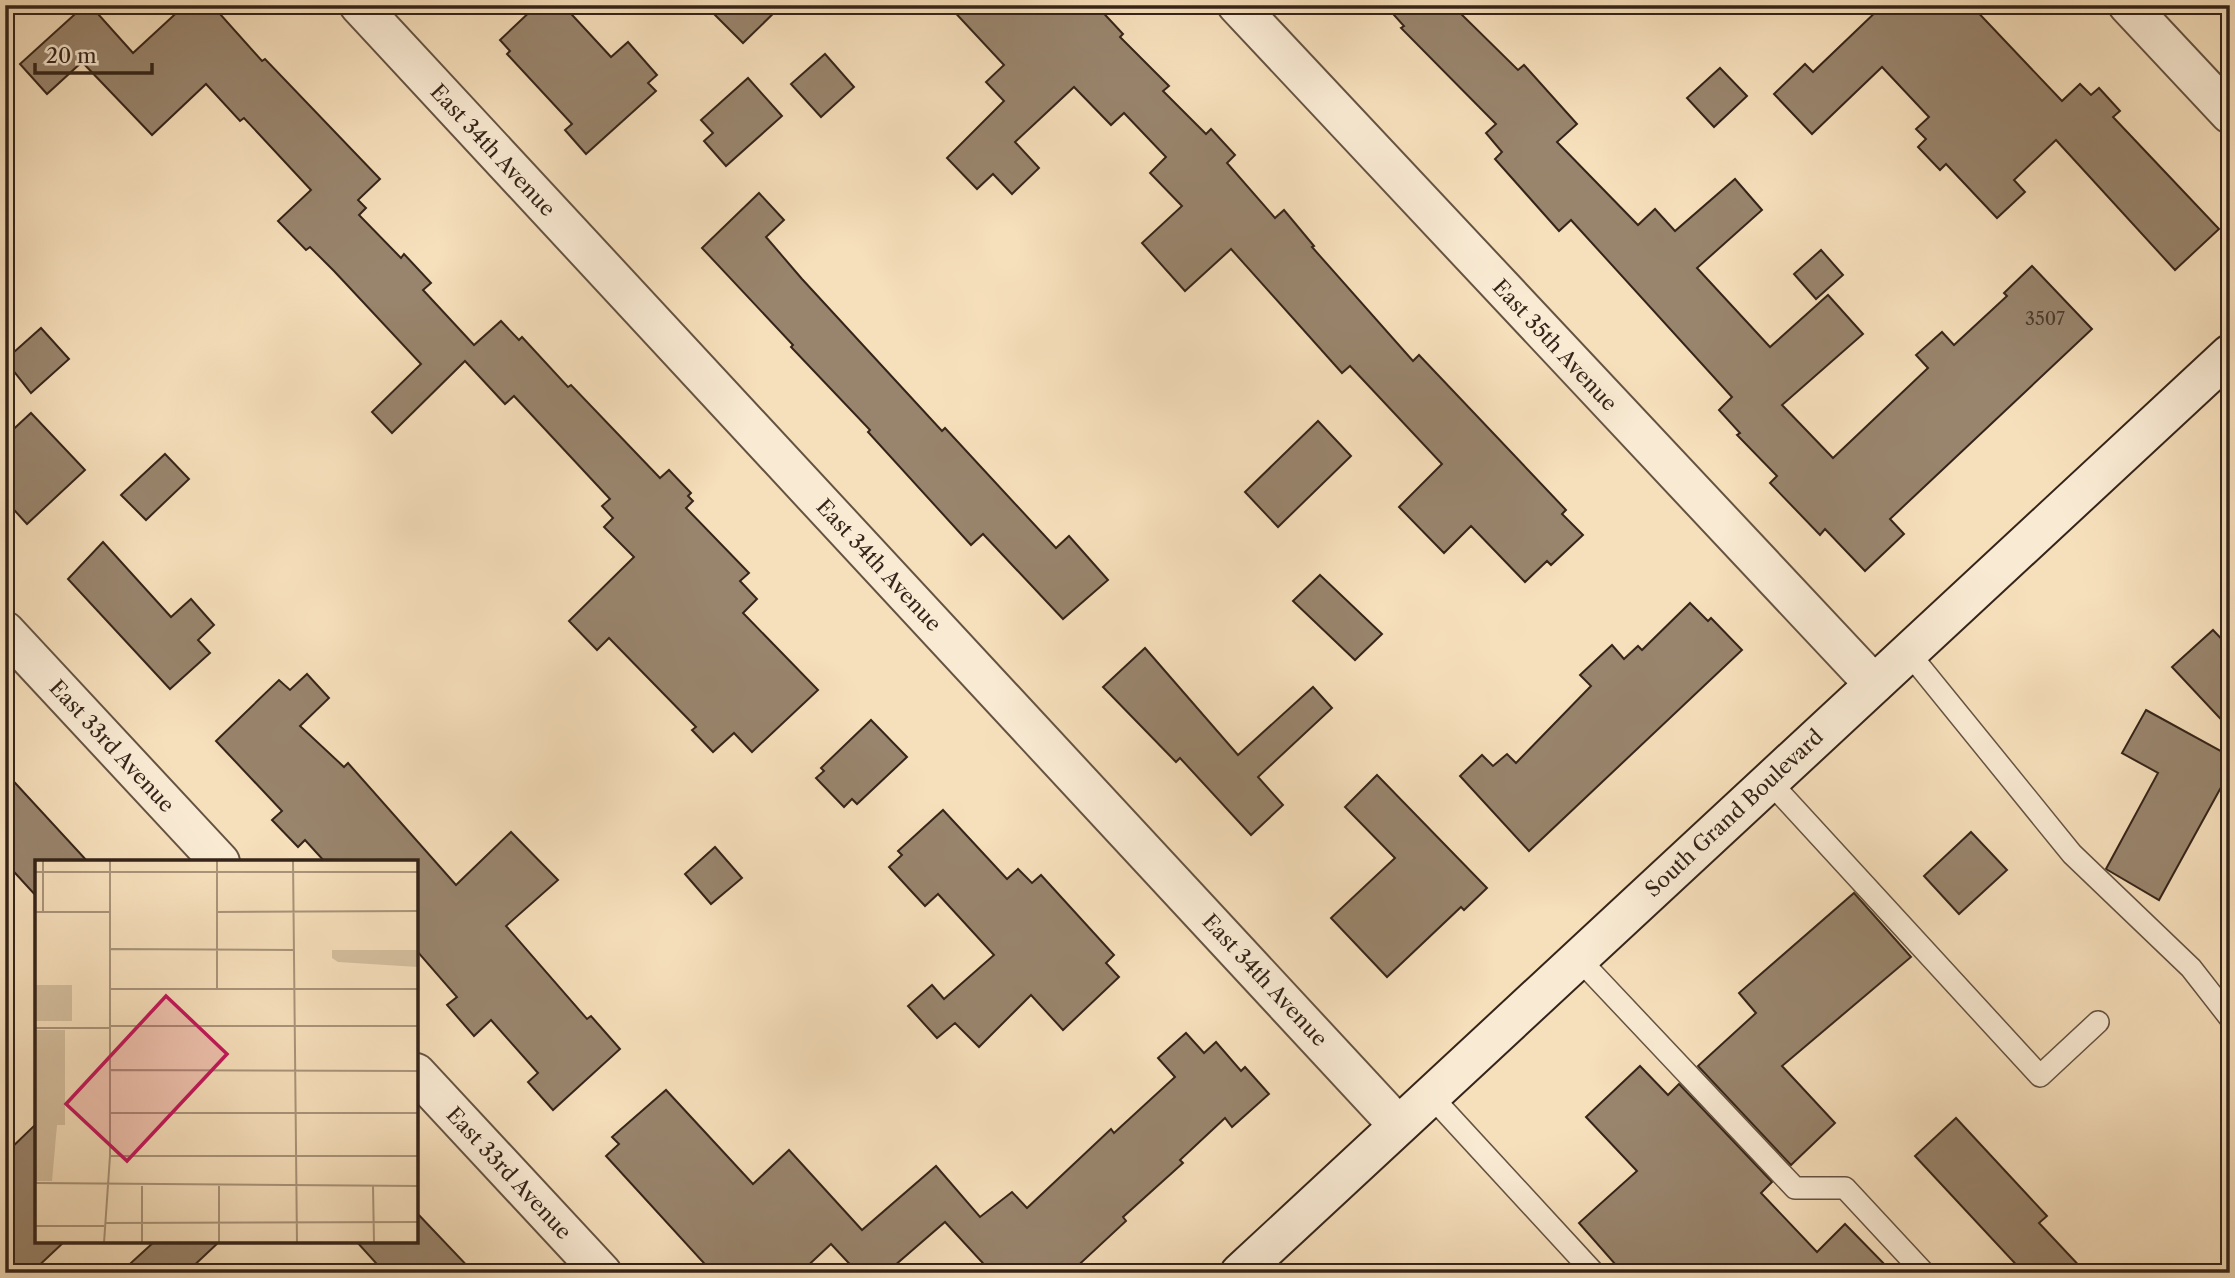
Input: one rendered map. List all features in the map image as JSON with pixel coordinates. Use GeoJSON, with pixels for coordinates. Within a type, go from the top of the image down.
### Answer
{"type":"FeatureCollection","features":[{"type":"Feature","properties":{"kind":"street","name":"East 34th Avenue"},"geometry":{"type":"LineString","coordinates":[[359,5],[1398,1125]]}},
{"type":"Feature","properties":{"kind":"street","name":"East 35th Avenue"},"geometry":{"type":"LineString","coordinates":[[1237,5],[1874,684]]}},
{"type":"Feature","properties":{"kind":"street"},"geometry":{"type":"LineString","coordinates":[[2128,5],[2230,114]]}},
{"type":"Feature","properties":{"kind":"street","name":"South Grand Boulevard"},"geometry":{"type":"LineString","coordinates":[[1240,1273],[2230,354]]}},
{"type":"Feature","properties":{"kind":"street","name":"East 33rd Avenue"},"geometry":{"type":"LineString","coordinates":[[5,631],[218,860]]}},
{"type":"Feature","properties":{"kind":"street","name":"East 33rd Avenue"},"geometry":{"type":"LineString","coordinates":[[418,1075],[602,1273]]}},
{"type":"Feature","properties":{"kind":"lane"},"geometry":{"type":"LineString","coordinates":[[1908,652],[2072,854],[2191,968],[2230,1018]]}},
{"type":"Feature","properties":{"kind":"lane"},"geometry":{"type":"LineString","coordinates":[[1769,782],[2040,1076],[2098,1022]]}},
{"type":"Feature","properties":{"kind":"lane"},"geometry":{"type":"LineString","coordinates":[[1578,958],[1795,1188],[1845,1188],[1924,1273]]}},
{"type":"Feature","properties":{"kind":"lane"},"geometry":{"type":"LineString","coordinates":[[1430,1095],[1594,1273]]}},
{"type":"Feature","properties":{"kind":"building"},"geometry":{"type":"Polygon","coordinates":[[[85,5],[90,5],[133,53],[185,5],[212,5],[262,61],[265,59],[380,179],[358,200],[366,208],[359,215],[401,258],[404,254],[431,283],[423,290],[474,345],[501,321],[519,340],[522,337],[568,387],[571,385],[660,478],[669,470],[691,493],[688,496],[693,501],[686,508],[749,573],[740,581],[757,599],[743,613],[818,690],[752,752],[734,733],[713,752],[692,730],[696,727],[609,638],[597,650],[569,621],[634,557],[604,527],[613,518],[602,506],[610,499],[514,396],[505,404],[465,361],[392,433],[372,412],[421,364],[310,247],[306,250],[278,221],[311,190],[244,118],[240,121],[206,84],[152,135],[82,62],[47,94],[20,64],[85,5]]]}},
{"type":"Feature","properties":{"kind":"building"},"geometry":{"type":"Polygon","coordinates":[[[537,5],[563,5],[611,57],[628,42],[657,75],[648,83],[656,91],[586,154],[565,130],[572,124],[507,54],[510,51],[500,40],[537,5]]]}},
{"type":"Feature","properties":{"kind":"building"},"geometry":{"type":"Polygon","coordinates":[[[705,5],[782,5],[743,43],[705,5]]]}},
{"type":"Feature","properties":{"kind":"building"},"geometry":{"type":"Polygon","coordinates":[[[948,5],[1096,5],[1123,34],[1120,37],[1169,86],[1163,91],[1206,134],[1211,129],[1235,155],[1227,163],[1275,218],[1284,210],[1314,246],[1312,247],[1413,361],[1419,355],[1566,510],[1562,514],[1583,535],[1551,565],[1547,561],[1525,582],[1471,526],[1444,553],[1399,507],[1442,464],[1350,366],[1342,373],[1231,249],[1185,291],[1142,243],[1182,206],[1150,173],[1166,157],[1124,113],[1111,125],[1074,87],[1015,142],[1039,168],[1012,194],[993,174],[977,189],[947,158],[1004,101],[986,82],[1004,65],[948,5]]]}},
{"type":"Feature","properties":{"kind":"building"},"geometry":{"type":"Polygon","coordinates":[[[1385,5],[1452,5],[1518,70],[1524,65],[1577,124],[1557,142],[1638,225],[1655,209],[1675,231],[1735,179],[1762,210],[1697,268],[1770,347],[1828,295],[1863,334],[1782,405],[1833,458],[1928,368],[1916,355],[1942,332],[1954,345],[2007,296],[2004,293],[2032,266],[2092,329],[1890,519],[1904,534],[1865,571],[1825,529],[1820,535],[1770,483],[1777,476],[1737,435],[1740,433],[1719,410],[1732,397],[1571,220],[1559,231],[1495,159],[1502,152],[1486,133],[1496,124],[1401,28],[1404,26],[1385,5]]]}},
{"type":"Feature","properties":{"kind":"building"},"geometry":{"type":"Polygon","coordinates":[[[1883,5],[1971,5],[2062,101],[2080,84],[2091,95],[2099,88],[2120,111],[2113,117],[2219,229],[2175,270],[2056,140],[2014,180],[2025,192],[1997,218],[1946,164],[1940,170],[1918,147],[1926,139],[1916,129],[1929,117],[1882,67],[1812,134],[1774,94],[1805,64],[1813,72],[1883,5]]]}},
{"type":"Feature","properties":{"kind":"building"},"geometry":{"type":"Polygon","coordinates":[[[825,54],[854,87],[821,117],[791,84],[825,54]]]}},
{"type":"Feature","properties":{"kind":"building"},"geometry":{"type":"Polygon","coordinates":[[[1720,68],[1747,96],[1714,127],[1687,98],[1720,68]]]}},
{"type":"Feature","properties":{"kind":"building"},"geometry":{"type":"Polygon","coordinates":[[[748,78],[782,116],[726,166],[704,141],[713,133],[701,120],[748,78]]]}},
{"type":"Feature","properties":{"kind":"building"},"geometry":{"type":"Polygon","coordinates":[[[759,193],[784,220],[766,237],[802,279],[942,431],[945,428],[1056,548],[1069,536],[1108,580],[1063,619],[983,534],[971,545],[868,432],[870,430],[702,248],[759,193]]]}},
{"type":"Feature","properties":{"kind":"building"},"geometry":{"type":"Polygon","coordinates":[[[1821,250],[1843,275],[1816,299],[1794,274],[1821,250]]]}},
{"type":"Feature","properties":{"kind":"building"},"geometry":{"type":"Polygon","coordinates":[[[41,328],[69,359],[31,393],[5,360],[41,328]]]}},
{"type":"Feature","properties":{"kind":"building"},"geometry":{"type":"Polygon","coordinates":[[[31,413],[85,470],[27,524],[5,500],[5,437],[31,413]]]}},
{"type":"Feature","properties":{"kind":"building"},"geometry":{"type":"Polygon","coordinates":[[[1318,421],[1351,456],[1278,527],[1245,492],[1318,421]]]}},
{"type":"Feature","properties":{"kind":"building"},"geometry":{"type":"Polygon","coordinates":[[[165,454],[189,479],[146,520],[121,495],[165,454]]]}},
{"type":"Feature","properties":{"kind":"building"},"geometry":{"type":"Polygon","coordinates":[[[103,542],[171,617],[191,599],[214,625],[198,640],[210,653],[170,689],[68,579],[103,542]]]}},
{"type":"Feature","properties":{"kind":"building"},"geometry":{"type":"Polygon","coordinates":[[[1320,575],[1382,634],[1355,660],[1293,601],[1320,575]]]}},
{"type":"Feature","properties":{"kind":"building"},"geometry":{"type":"Polygon","coordinates":[[[1690,603],[1708,621],[1711,618],[1742,650],[1529,851],[1460,776],[1482,755],[1493,766],[1507,754],[1516,763],[1591,686],[1580,675],[1612,645],[1624,659],[1638,646],[1642,650],[1690,603]]]}},
{"type":"Feature","properties":{"kind":"building"},"geometry":{"type":"Polygon","coordinates":[[[2213,630],[2230,648],[2230,729],[2172,667],[2213,630]]]}},
{"type":"Feature","properties":{"kind":"building"},"geometry":{"type":"Polygon","coordinates":[[[1145,648],[1238,755],[1313,687],[1332,708],[1258,777],[1283,805],[1251,835],[1180,758],[1176,762],[1103,687],[1145,648]]]}},
{"type":"Feature","properties":{"kind":"building"},"geometry":{"type":"Polygon","coordinates":[[[307,674],[329,698],[300,726],[344,767],[348,763],[456,885],[511,832],[558,880],[506,926],[587,1019],[591,1016],[620,1049],[553,1110],[528,1082],[538,1073],[491,1020],[474,1036],[447,1005],[457,997],[418,952],[418,860],[323,860],[305,840],[298,847],[272,820],[282,811],[216,741],[279,680],[290,690],[307,674]]]}},
{"type":"Feature","properties":{"kind":"building"},"geometry":{"type":"Polygon","coordinates":[[[2146,710],[2230,756],[2230,771],[2159,900],[2106,869],[2158,773],[2122,753],[2146,710]]]}},
{"type":"Feature","properties":{"kind":"building"},"geometry":{"type":"Polygon","coordinates":[[[871,720],[907,757],[857,804],[852,799],[844,807],[816,778],[824,771],[821,768],[871,720]]]}},
{"type":"Feature","properties":{"kind":"building"},"geometry":{"type":"Polygon","coordinates":[[[5,772],[86,860],[35,860],[35,895],[5,862],[5,772]]]}},
{"type":"Feature","properties":{"kind":"building"},"geometry":{"type":"Polygon","coordinates":[[[1377,775],[1487,888],[1464,910],[1461,907],[1387,977],[1331,918],[1395,858],[1345,807],[1377,775]]]}},
{"type":"Feature","properties":{"kind":"building"},"geometry":{"type":"Polygon","coordinates":[[[943,810],[1007,879],[1018,869],[1032,883],[1041,875],[1114,955],[1106,963],[1119,977],[1063,1030],[1031,995],[979,1047],[955,1023],[937,1038],[908,1006],[932,985],[944,999],[994,955],[938,894],[925,906],[889,867],[902,855],[898,851],[943,810]]]}},
{"type":"Feature","properties":{"kind":"building"},"geometry":{"type":"Polygon","coordinates":[[[1971,832],[2007,870],[1959,914],[1924,876],[1971,832]]]}},
{"type":"Feature","properties":{"kind":"building"},"geometry":{"type":"Polygon","coordinates":[[[715,847],[742,878],[711,904],[685,874],[715,847]]]}},
{"type":"Feature","properties":{"kind":"building"},"geometry":{"type":"Polygon","coordinates":[[[1854,893],[1911,957],[1782,1066],[1835,1123],[1791,1165],[1698,1066],[1756,1013],[1739,993],[1854,893]]]}},
{"type":"Feature","properties":{"kind":"building"},"geometry":{"type":"Polygon","coordinates":[[[1186,1033],[1204,1053],[1216,1042],[1241,1071],[1245,1067],[1269,1094],[1232,1127],[1225,1118],[1180,1160],[1183,1163],[1123,1217],[1126,1221],[1070,1273],[992,1273],[945,1222],[886,1273],[858,1273],[831,1244],[800,1273],[713,1273],[606,1156],[619,1144],[612,1137],[666,1090],[753,1184],[789,1150],[862,1230],[936,1166],[980,1217],[1012,1192],[1027,1208],[1111,1129],[1114,1133],[1175,1077],[1158,1058],[1186,1033]]]}},
{"type":"Feature","properties":{"kind":"building"},"geometry":{"type":"Polygon","coordinates":[[[1640,1066],[1668,1095],[1679,1084],[1772,1182],[1761,1193],[1817,1252],[1845,1224],[1893,1273],[1623,1273],[1579,1223],[1637,1171],[1586,1117],[1640,1066]]]}},
{"type":"Feature","properties":{"kind":"building"},"geometry":{"type":"Polygon","coordinates":[[[1956,1118],[2047,1216],[2039,1223],[2086,1273],[2024,1273],[1915,1156],[1956,1118]]]}},
{"type":"Feature","properties":{"kind":"building"},"geometry":{"type":"Polygon","coordinates":[[[35,1125],[35,1243],[63,1243],[31,1273],[5,1273],[5,1154],[35,1125]]]}},
{"type":"Feature","properties":{"kind":"building"},"geometry":{"type":"Polygon","coordinates":[[[418,1214],[474,1273],[385,1273],[358,1243],[418,1243],[418,1214]]]}},
{"type":"Feature","properties":{"kind":"building"},"geometry":{"type":"Polygon","coordinates":[[[153,1243],[218,1243],[186,1273],[120,1273],[153,1243]]]}}]}
